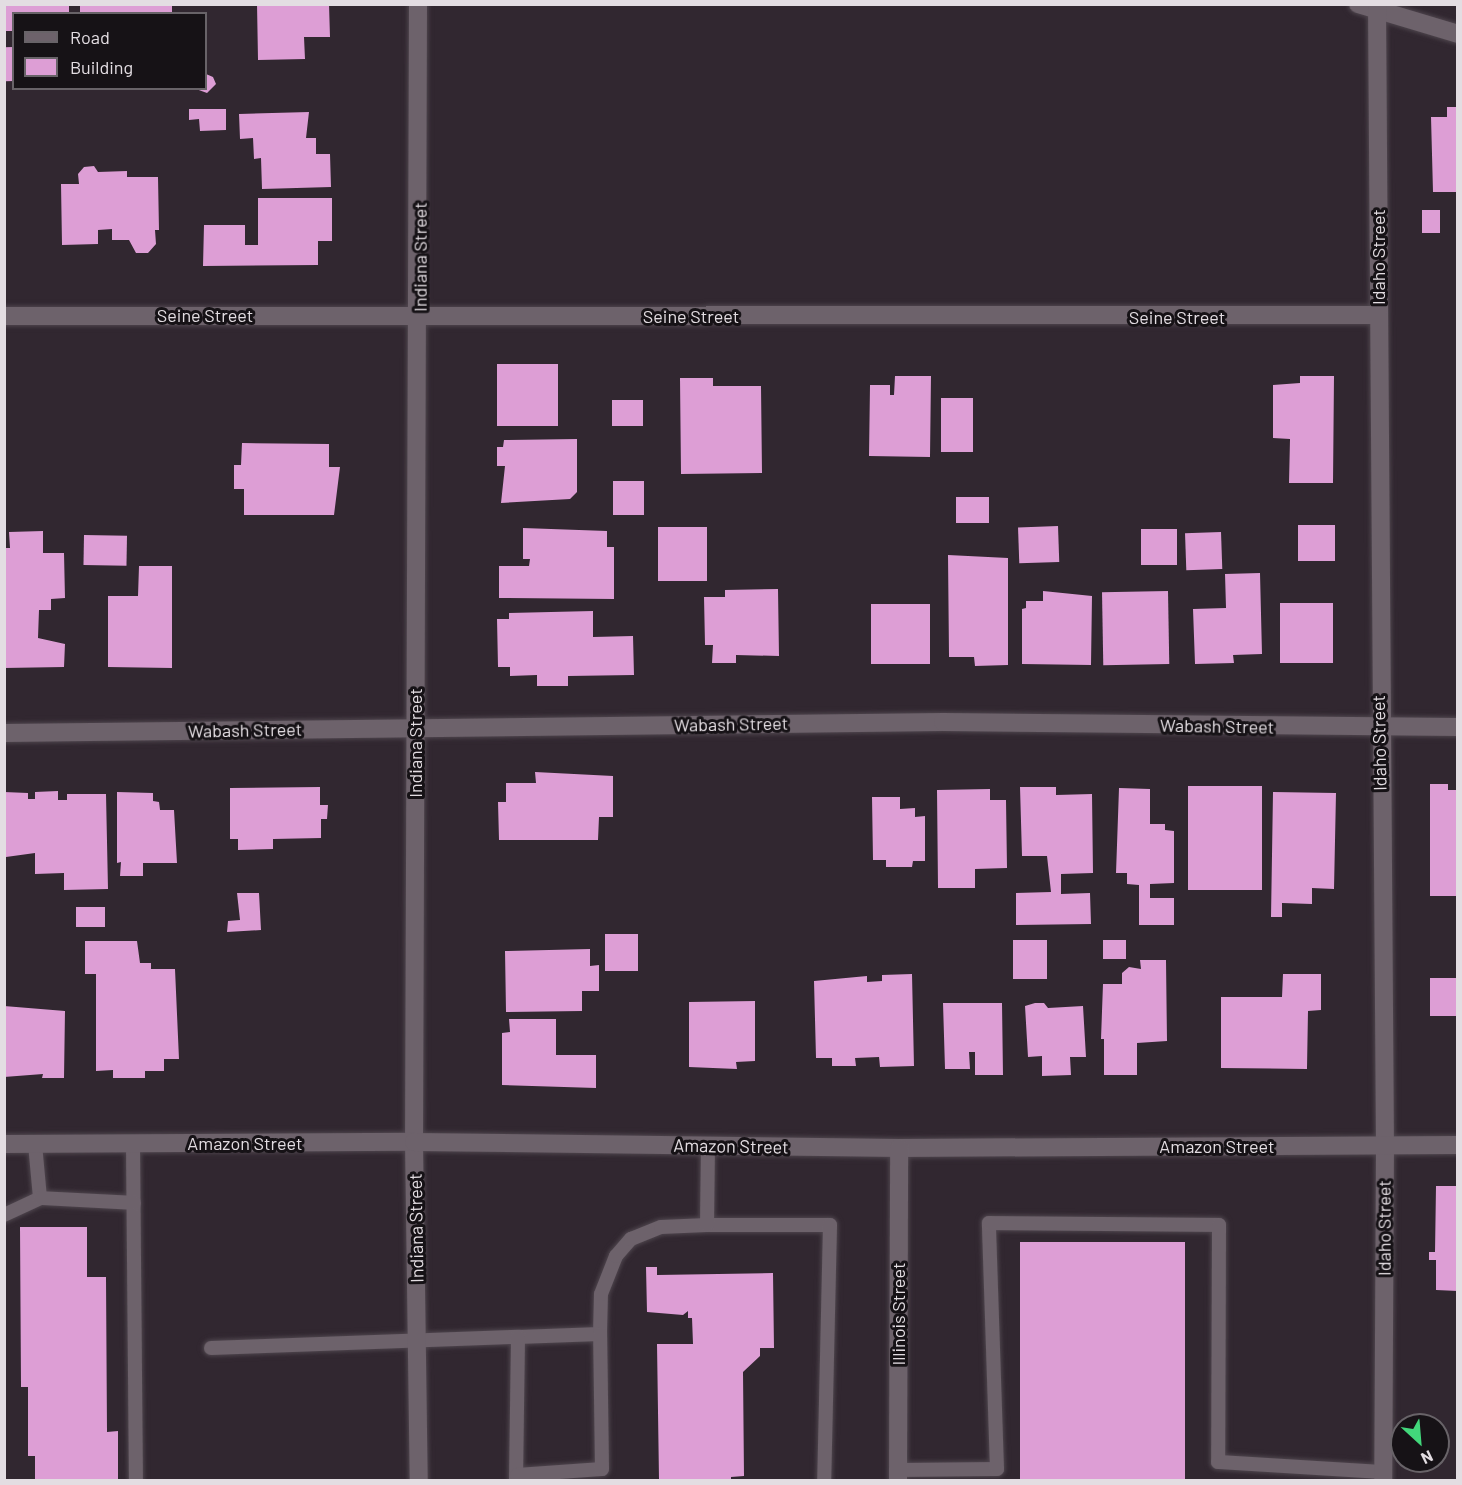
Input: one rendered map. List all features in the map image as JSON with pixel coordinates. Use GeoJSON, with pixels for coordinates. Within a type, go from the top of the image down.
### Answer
{"type":"FeatureCollection","features":[{"type":"Feature","properties":{"kind":"street","name":"Indiana Street"},"geometry":{"type":"LineString","coordinates":[[418,4],[420,314],[414,728],[414,1143],[419,1480]]}},
{"type":"Feature","properties":{"kind":"street"},"geometry":{"type":"LineString","coordinates":[[1358,4],[1377,7],[1458,34]]}},
{"type":"Feature","properties":{"kind":"street","name":"Idaho Street"},"geometry":{"type":"LineString","coordinates":[[1377,7],[1379,728],[1385,1145],[1383,1476]]}},
{"type":"Feature","properties":{"kind":"street","name":"Seine Street"},"geometry":{"type":"LineString","coordinates":[[4,316],[420,314],[944,318],[1378,315]]}},
{"type":"Feature","properties":{"kind":"street","name":"Wabash Street"},"geometry":{"type":"LineString","coordinates":[[4,733],[943,722],[1458,727]]}},
{"type":"Feature","properties":{"kind":"street","name":"Amazon Street"},"geometry":{"type":"LineString","coordinates":[[4,1144],[414,1143],[899,1148],[1458,1145]]}},
{"type":"Feature","properties":{"kind":"street","name":"Illinois Street"},"geometry":{"type":"LineString","coordinates":[[897,1475],[899,1148]]}},
{"type":"Feature","properties":{"kind":"lane"},"geometry":{"type":"LineString","coordinates":[[35,1144],[40,1198]]}},
{"type":"Feature","properties":{"kind":"lane"},"geometry":{"type":"LineString","coordinates":[[133,1144],[136,1480]]}},
{"type":"Feature","properties":{"kind":"lane"},"geometry":{"type":"LineString","coordinates":[[707,1225],[708,1146]]}},
{"type":"Feature","properties":{"kind":"lane"},"geometry":{"type":"LineString","coordinates":[[4,1215],[40,1198],[134,1203]]}},
{"type":"Feature","properties":{"kind":"lane"},"geometry":{"type":"LineString","coordinates":[[897,1475],[997,1469],[989,1223],[1000,1223],[1219,1225],[1218,1462],[1383,1476]]}},
{"type":"Feature","properties":{"kind":"lane"},"geometry":{"type":"LineString","coordinates":[[518,1337],[516,1478],[602,1469],[601,1294],[616,1256],[631,1239],[662,1227],[830,1225],[824,1480]]}},
{"type":"Feature","properties":{"kind":"lane"},"geometry":{"type":"LineString","coordinates":[[211,1348],[600,1334]]}},
{"type":"Feature","properties":{"kind":"building"},"geometry":{"type":"Polygon","coordinates":[[[4,4],[69,4],[69,12],[12,12],[12,31],[4,31],[4,4]]]}},
{"type":"Feature","properties":{"kind":"building"},"geometry":{"type":"Polygon","coordinates":[[[80,4],[172,4],[172,12],[80,12],[80,4]]]}},
{"type":"Feature","properties":{"kind":"building"},"geometry":{"type":"Polygon","coordinates":[[[257,4],[329,4],[330,37],[304,37],[305,59],[258,60],[257,4]]]}},
{"type":"Feature","properties":{"kind":"building"},"geometry":{"type":"Polygon","coordinates":[[[4,47],[12,47],[12,81],[5,81],[4,47]]]}},
{"type":"Feature","properties":{"kind":"building"},"geometry":{"type":"Polygon","coordinates":[[[207,74],[213,77],[216,84],[207,93],[199,90],[207,90],[207,74]]]}},
{"type":"Feature","properties":{"kind":"building"},"geometry":{"type":"Polygon","coordinates":[[[1447,107],[1458,107],[1458,192],[1433,192],[1431,117],[1447,117],[1447,107]]]}},
{"type":"Feature","properties":{"kind":"building"},"geometry":{"type":"Polygon","coordinates":[[[189,109],[226,109],[226,130],[200,131],[199,119],[189,120],[189,109]]]}},
{"type":"Feature","properties":{"kind":"building"},"geometry":{"type":"Polygon","coordinates":[[[309,112],[306,138],[316,138],[316,154],[330,154],[331,187],[262,189],[261,158],[254,159],[253,138],[240,139],[239,114],[309,112]]]}},
{"type":"Feature","properties":{"kind":"building"},"geometry":{"type":"Polygon","coordinates":[[[94,166],[98,172],[127,171],[127,177],[158,177],[159,230],[155,230],[156,244],[148,253],[136,253],[129,240],[112,240],[112,229],[98,230],[98,244],[62,245],[61,184],[79,184],[78,174],[84,167],[94,166]]]}},
{"type":"Feature","properties":{"kind":"building"},"geometry":{"type":"Polygon","coordinates":[[[258,198],[332,198],[332,241],[318,241],[318,265],[203,266],[204,225],[245,225],[245,245],[258,245],[258,198]]]}},
{"type":"Feature","properties":{"kind":"building"},"geometry":{"type":"Polygon","coordinates":[[[1422,210],[1440,210],[1440,233],[1422,233],[1422,210]]]}},
{"type":"Feature","properties":{"kind":"building"},"geometry":{"type":"Polygon","coordinates":[[[497,364],[558,364],[558,426],[497,426],[497,364]]]}},
{"type":"Feature","properties":{"kind":"building"},"geometry":{"type":"Polygon","coordinates":[[[895,376],[931,376],[930,457],[869,456],[870,385],[890,385],[890,395],[894,395],[895,376]]]}},
{"type":"Feature","properties":{"kind":"building"},"geometry":{"type":"Polygon","coordinates":[[[1300,376],[1334,376],[1333,483],[1289,483],[1290,439],[1273,438],[1273,385],[1300,383],[1300,376]]]}},
{"type":"Feature","properties":{"kind":"building"},"geometry":{"type":"Polygon","coordinates":[[[680,378],[713,378],[713,386],[761,386],[762,473],[681,474],[680,378]]]}},
{"type":"Feature","properties":{"kind":"building"},"geometry":{"type":"Polygon","coordinates":[[[941,398],[973,398],[973,452],[941,452],[941,398]]]}},
{"type":"Feature","properties":{"kind":"building"},"geometry":{"type":"Polygon","coordinates":[[[612,400],[643,400],[643,426],[612,426],[612,400]]]}},
{"type":"Feature","properties":{"kind":"building"},"geometry":{"type":"Polygon","coordinates":[[[577,439],[577,492],[570,499],[501,503],[505,466],[497,466],[497,447],[503,447],[504,440],[577,439]]]}},
{"type":"Feature","properties":{"kind":"building"},"geometry":{"type":"Polygon","coordinates":[[[242,443],[329,444],[329,467],[340,467],[334,515],[244,515],[244,489],[234,489],[234,465],[241,465],[242,443]]]}},
{"type":"Feature","properties":{"kind":"building"},"geometry":{"type":"Polygon","coordinates":[[[613,481],[644,481],[644,515],[613,515],[613,481]]]}},
{"type":"Feature","properties":{"kind":"building"},"geometry":{"type":"Polygon","coordinates":[[[956,497],[989,497],[989,523],[956,523],[956,497]]]}},
{"type":"Feature","properties":{"kind":"building"},"geometry":{"type":"Polygon","coordinates":[[[1298,525],[1335,525],[1335,561],[1298,561],[1298,525]]]}},
{"type":"Feature","properties":{"kind":"building"},"geometry":{"type":"Polygon","coordinates":[[[1058,526],[1059,562],[1019,563],[1018,527],[1058,526]]]}},
{"type":"Feature","properties":{"kind":"building"},"geometry":{"type":"Polygon","coordinates":[[[658,527],[707,527],[707,581],[658,581],[658,527]]]}},
{"type":"Feature","properties":{"kind":"building"},"geometry":{"type":"Polygon","coordinates":[[[523,528],[607,531],[607,547],[614,547],[614,599],[499,598],[499,566],[529,566],[530,559],[523,559],[523,528]]]}},
{"type":"Feature","properties":{"kind":"building"},"geometry":{"type":"Polygon","coordinates":[[[1141,529],[1177,529],[1177,565],[1141,565],[1141,529]]]}},
{"type":"Feature","properties":{"kind":"building"},"geometry":{"type":"Polygon","coordinates":[[[43,531],[43,553],[64,553],[65,598],[51,599],[51,610],[39,610],[38,638],[65,644],[64,667],[4,668],[4,548],[10,548],[9,532],[43,531]]]}},
{"type":"Feature","properties":{"kind":"building"},"geometry":{"type":"Polygon","coordinates":[[[1221,532],[1222,569],[1186,570],[1185,533],[1221,532]]]}},
{"type":"Feature","properties":{"kind":"building"},"geometry":{"type":"Polygon","coordinates":[[[84,535],[127,536],[126,566],[83,565],[84,535]]]}},
{"type":"Feature","properties":{"kind":"building"},"geometry":{"type":"Polygon","coordinates":[[[948,555],[1008,558],[1008,665],[975,666],[974,657],[949,657],[948,555]]]}},
{"type":"Feature","properties":{"kind":"building"},"geometry":{"type":"Polygon","coordinates":[[[139,566],[172,566],[172,668],[108,667],[108,596],[138,596],[139,566]]]}},
{"type":"Feature","properties":{"kind":"building"},"geometry":{"type":"Polygon","coordinates":[[[1260,573],[1262,654],[1233,655],[1234,663],[1195,664],[1193,609],[1226,608],[1225,574],[1260,573]]]}},
{"type":"Feature","properties":{"kind":"building"},"geometry":{"type":"Polygon","coordinates":[[[778,589],[779,656],[736,655],[736,663],[712,663],[713,645],[705,645],[704,597],[725,597],[725,590],[778,589]]]}},
{"type":"Feature","properties":{"kind":"building"},"geometry":{"type":"Polygon","coordinates":[[[1043,591],[1092,596],[1091,665],[1022,664],[1022,609],[1026,608],[1026,601],[1043,601],[1043,591]]]}},
{"type":"Feature","properties":{"kind":"building"},"geometry":{"type":"Polygon","coordinates":[[[1168,591],[1169,664],[1103,665],[1102,592],[1168,591]]]}},
{"type":"Feature","properties":{"kind":"building"},"geometry":{"type":"Polygon","coordinates":[[[1280,603],[1333,603],[1333,663],[1280,663],[1280,603]]]}},
{"type":"Feature","properties":{"kind":"building"},"geometry":{"type":"Polygon","coordinates":[[[871,604],[930,604],[930,664],[871,664],[871,604]]]}},
{"type":"Feature","properties":{"kind":"building"},"geometry":{"type":"Polygon","coordinates":[[[593,611],[593,637],[633,636],[634,675],[568,676],[568,686],[537,686],[537,675],[510,676],[510,667],[498,667],[497,619],[509,619],[509,613],[593,611]]]}},
{"type":"Feature","properties":{"kind":"building"},"geometry":{"type":"Polygon","coordinates":[[[535,772],[613,776],[613,817],[599,817],[598,840],[499,840],[498,802],[506,802],[506,783],[536,783],[535,772]]]}},
{"type":"Feature","properties":{"kind":"building"},"geometry":{"type":"Polygon","coordinates":[[[1430,784],[1448,784],[1448,790],[1458,790],[1458,896],[1430,896],[1430,784]]]}},
{"type":"Feature","properties":{"kind":"building"},"geometry":{"type":"Polygon","coordinates":[[[1188,786],[1262,786],[1262,890],[1188,890],[1188,786]]]}},
{"type":"Feature","properties":{"kind":"building"},"geometry":{"type":"Polygon","coordinates":[[[320,787],[320,805],[328,805],[327,819],[321,819],[321,838],[273,839],[273,849],[238,850],[238,839],[230,839],[230,788],[320,787]]]}},
{"type":"Feature","properties":{"kind":"building"},"geometry":{"type":"Polygon","coordinates":[[[1020,787],[1056,787],[1056,795],[1092,794],[1093,873],[1061,874],[1061,894],[1090,893],[1091,924],[1016,925],[1016,893],[1051,892],[1047,856],[1022,856],[1020,787]]]}},
{"type":"Feature","properties":{"kind":"building"},"geometry":{"type":"Polygon","coordinates":[[[1119,788],[1150,789],[1150,824],[1165,824],[1165,830],[1174,831],[1174,883],[1150,884],[1150,898],[1174,898],[1174,925],[1139,925],[1139,885],[1127,884],[1127,873],[1116,873],[1119,788]]]}},
{"type":"Feature","properties":{"kind":"building"},"geometry":{"type":"Polygon","coordinates":[[[990,789],[990,800],[1006,800],[1007,868],[975,869],[975,888],[938,888],[937,790],[990,789]]]}},
{"type":"Feature","properties":{"kind":"building"},"geometry":{"type":"Polygon","coordinates":[[[58,791],[58,800],[67,800],[67,794],[106,794],[108,889],[64,890],[64,873],[35,874],[35,853],[6,857],[4,792],[28,793],[28,799],[35,799],[35,792],[58,791]]]}},
{"type":"Feature","properties":{"kind":"building"},"geometry":{"type":"Polygon","coordinates":[[[117,792],[153,793],[153,801],[159,802],[160,810],[174,810],[177,863],[143,863],[143,876],[120,876],[121,862],[117,863],[117,792]]]}},
{"type":"Feature","properties":{"kind":"building"},"geometry":{"type":"Polygon","coordinates":[[[1273,792],[1336,793],[1334,889],[1312,888],[1312,904],[1282,903],[1282,917],[1271,917],[1273,792]]]}},
{"type":"Feature","properties":{"kind":"building"},"geometry":{"type":"Polygon","coordinates":[[[872,797],[900,797],[900,809],[915,808],[915,817],[925,816],[925,861],[913,861],[912,867],[886,867],[886,860],[873,860],[872,797]]]}},
{"type":"Feature","properties":{"kind":"building"},"geometry":{"type":"Polygon","coordinates":[[[237,893],[259,893],[261,930],[227,932],[228,921],[240,920],[237,893]]]}},
{"type":"Feature","properties":{"kind":"building"},"geometry":{"type":"Polygon","coordinates":[[[76,907],[105,907],[105,927],[76,927],[76,907]]]}},
{"type":"Feature","properties":{"kind":"building"},"geometry":{"type":"Polygon","coordinates":[[[605,934],[638,934],[638,971],[605,971],[605,934]]]}},
{"type":"Feature","properties":{"kind":"building"},"geometry":{"type":"Polygon","coordinates":[[[1013,940],[1047,940],[1047,979],[1013,979],[1013,940]]]}},
{"type":"Feature","properties":{"kind":"building"},"geometry":{"type":"Polygon","coordinates":[[[1103,940],[1126,940],[1126,959],[1103,959],[1103,940]]]}},
{"type":"Feature","properties":{"kind":"building"},"geometry":{"type":"Polygon","coordinates":[[[85,941],[137,941],[140,963],[151,963],[151,969],[175,969],[179,1059],[164,1059],[164,1071],[145,1071],[145,1078],[113,1078],[113,1070],[96,1071],[96,974],[85,974],[85,941]]]}},
{"type":"Feature","properties":{"kind":"building"},"geometry":{"type":"Polygon","coordinates":[[[590,949],[590,966],[599,965],[599,991],[582,991],[582,1011],[506,1012],[505,951],[590,949]]]}},
{"type":"Feature","properties":{"kind":"building"},"geometry":{"type":"Polygon","coordinates":[[[1140,960],[1166,960],[1167,1041],[1137,1043],[1137,1075],[1104,1075],[1104,1039],[1101,1039],[1103,984],[1122,984],[1122,973],[1129,967],[1141,969],[1140,960]]]}},
{"type":"Feature","properties":{"kind":"building"},"geometry":{"type":"Polygon","coordinates":[[[912,974],[914,1066],[880,1067],[879,1057],[855,1058],[856,1066],[832,1066],[832,1058],[816,1058],[814,981],[867,976],[867,982],[882,981],[882,975],[912,974]]]}},
{"type":"Feature","properties":{"kind":"building"},"geometry":{"type":"Polygon","coordinates":[[[1283,974],[1321,974],[1321,1010],[1308,1011],[1307,1069],[1221,1068],[1221,997],[1282,997],[1283,974]]]}},
{"type":"Feature","properties":{"kind":"building"},"geometry":{"type":"Polygon","coordinates":[[[1430,978],[1458,978],[1458,1016],[1430,1016],[1430,978]]]}},
{"type":"Feature","properties":{"kind":"building"},"geometry":{"type":"Polygon","coordinates":[[[755,1001],[755,1061],[736,1062],[737,1069],[689,1067],[689,1002],[755,1001]]]}},
{"type":"Feature","properties":{"kind":"building"},"geometry":{"type":"Polygon","coordinates":[[[943,1003],[1002,1003],[1003,1075],[975,1075],[975,1052],[969,1052],[970,1069],[945,1069],[943,1003]]]}},
{"type":"Feature","properties":{"kind":"building"},"geometry":{"type":"Polygon","coordinates":[[[1044,1003],[1048,1008],[1083,1006],[1086,1057],[1070,1057],[1071,1075],[1042,1076],[1042,1056],[1028,1057],[1025,1006],[1044,1003]]]}},
{"type":"Feature","properties":{"kind":"building"},"geometry":{"type":"Polygon","coordinates":[[[4,1006],[65,1011],[64,1078],[42,1078],[43,1074],[4,1077],[4,1006]]]}},
{"type":"Feature","properties":{"kind":"building"},"geometry":{"type":"Polygon","coordinates":[[[509,1019],[556,1019],[556,1055],[596,1055],[596,1088],[502,1085],[502,1033],[510,1032],[509,1019]]]}},
{"type":"Feature","properties":{"kind":"building"},"geometry":{"type":"Polygon","coordinates":[[[1436,1186],[1458,1186],[1458,1291],[1436,1290],[1436,1260],[1429,1260],[1429,1252],[1435,1252],[1436,1186]]]}},
{"type":"Feature","properties":{"kind":"building"},"geometry":{"type":"Polygon","coordinates":[[[20,1227],[87,1227],[87,1277],[106,1277],[107,1432],[118,1431],[118,1480],[35,1480],[35,1456],[28,1456],[28,1387],[21,1387],[20,1227]]]}},
{"type":"Feature","properties":{"kind":"building"},"geometry":{"type":"Polygon","coordinates":[[[1020,1242],[1185,1242],[1185,1480],[1020,1480],[1020,1242]]]}},
{"type":"Feature","properties":{"kind":"building"},"geometry":{"type":"Polygon","coordinates":[[[646,1267],[657,1267],[657,1275],[773,1273],[774,1348],[760,1348],[760,1356],[743,1372],[744,1476],[731,1477],[731,1480],[659,1480],[657,1344],[693,1344],[692,1318],[688,1318],[688,1311],[683,1315],[647,1312],[646,1267]]]}}]}
